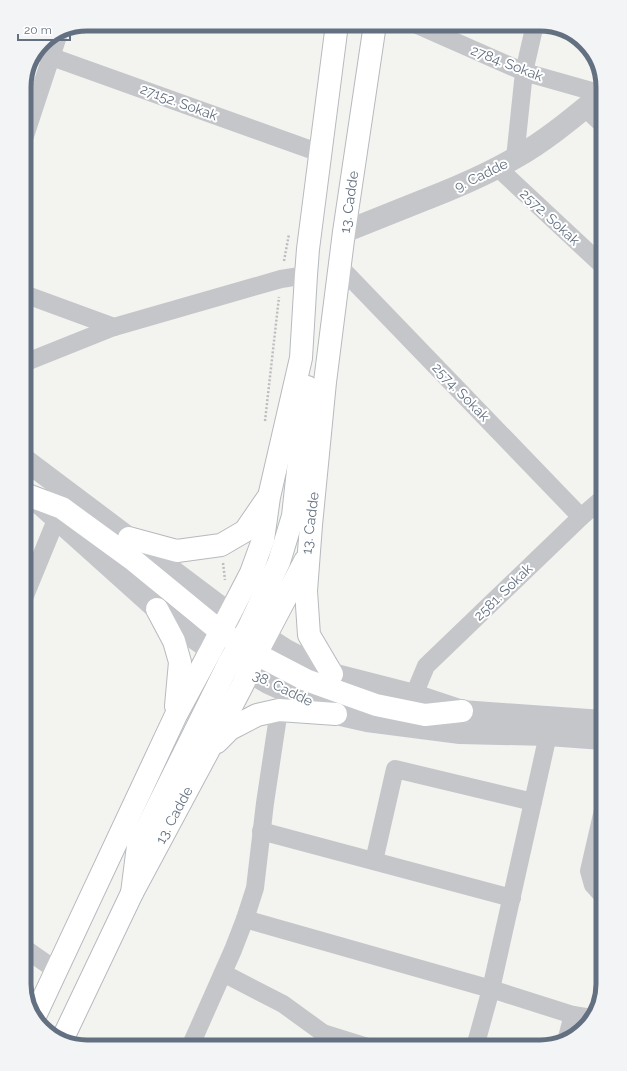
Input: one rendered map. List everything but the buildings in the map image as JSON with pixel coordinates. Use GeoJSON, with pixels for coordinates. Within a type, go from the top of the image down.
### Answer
{"type":"FeatureCollection","features":[{"type":"Feature","properties":{"kind":"main road","name":"13. Cadde"},"geometry":{"type":"LineString","coordinates":[[64,1035],[132,893],[243,684],[239,643],[251,573],[263,540],[269,497],[301,358],[306,275],[336,31]]}},
{"type":"Feature","properties":{"kind":"main road","name":"13. Cadde"},"geometry":{"type":"LineString","coordinates":[[38,1010],[176,715],[239,643],[308,554],[325,382],[344,232],[374,31]]}},
{"type":"Feature","properties":{"kind":"main road"},"geometry":{"type":"LineString","coordinates":[[132,893],[138,846],[279,562],[293,516],[307,387],[301,358]]}},
{"type":"Feature","properties":{"kind":"main road"},"geometry":{"type":"LineString","coordinates":[[31,495],[62,508],[239,643],[306,680],[376,705],[425,715],[462,711]]}},
{"type":"Feature","properties":{"kind":"main road"},"geometry":{"type":"LineString","coordinates":[[128,538],[178,550],[221,545],[245,531],[269,497]]}},
{"type":"Feature","properties":{"kind":"main road"},"geometry":{"type":"LineString","coordinates":[[308,554],[306,592],[309,636],[332,674]]}},
{"type":"Feature","properties":{"kind":"main road"},"geometry":{"type":"LineString","coordinates":[[156,609],[174,641],[180,662],[176,715]]}},
{"type":"Feature","properties":{"kind":"main road"},"geometry":{"type":"LineString","coordinates":[[207,753],[230,729],[257,715],[280,710],[336,714]]}},
{"type":"Feature","properties":{"kind":"street","name":"2784. Sokak"},"geometry":{"type":"LineString","coordinates":[[431,31],[524,72],[596,91]]}},
{"type":"Feature","properties":{"kind":"street"},"geometry":{"type":"LineString","coordinates":[[506,163],[533,31]]}},
{"type":"Feature","properties":{"kind":"street"},"geometry":{"type":"LineString","coordinates":[[31,111],[45,54],[52,45]]}},
{"type":"Feature","properties":{"kind":"street","name":"27152. Sokak"},"geometry":{"type":"LineString","coordinates":[[45,54],[320,153]]}},
{"type":"Feature","properties":{"kind":"street","name":"9. Cadde"},"geometry":{"type":"LineString","coordinates":[[344,232],[461,185],[506,163],[542,141],[596,98]]}},
{"type":"Feature","properties":{"kind":"street"},"geometry":{"type":"LineString","coordinates":[[585,108],[596,118]]}},
{"type":"Feature","properties":{"kind":"street","name":"2572. Sokak"},"geometry":{"type":"LineString","coordinates":[[506,163],[596,259]]}},
{"type":"Feature","properties":{"kind":"street","name":"2574. Sokak"},"geometry":{"type":"LineString","coordinates":[[340,267],[581,517]]}},
{"type":"Feature","properties":{"kind":"street"},"geometry":{"type":"LineString","coordinates":[[31,360],[114,327],[281,279],[306,275]]}},
{"type":"Feature","properties":{"kind":"street"},"geometry":{"type":"LineString","coordinates":[[31,297],[114,327]]}},
{"type":"Feature","properties":{"kind":"street","name":"38. Cadde"},"geometry":{"type":"LineString","coordinates":[[31,464],[128,538],[239,643],[268,683],[336,714],[368,721],[460,733],[548,735],[596,739]]}},
{"type":"Feature","properties":{"kind":"street","name":"38. Cadde"},"geometry":{"type":"LineString","coordinates":[[31,497],[156,609],[187,633],[286,650],[332,674],[414,695],[462,711],[596,721]]}},
{"type":"Feature","properties":{"kind":"street","name":"2581. Sokak"},"geometry":{"type":"LineString","coordinates":[[414,695],[426,666],[596,504]]}},
{"type":"Feature","properties":{"kind":"street"},"geometry":{"type":"LineString","coordinates":[[31,581],[56,520]]}},
{"type":"Feature","properties":{"kind":"street"},"geometry":{"type":"LineString","coordinates":[[193,1040],[245,919],[255,888],[280,710]]}},
{"type":"Feature","properties":{"kind":"street"},"geometry":{"type":"LineString","coordinates":[[478,1040],[512,898],[548,735]]}},
{"type":"Feature","properties":{"kind":"street"},"geometry":{"type":"LineString","coordinates":[[374,861],[395,769],[533,802]]}},
{"type":"Feature","properties":{"kind":"street"},"geometry":{"type":"LineString","coordinates":[[262,831],[512,898]]}},
{"type":"Feature","properties":{"kind":"street"},"geometry":{"type":"LineString","coordinates":[[596,853],[589,871],[593,885],[596,888]]}},
{"type":"Feature","properties":{"kind":"street"},"geometry":{"type":"LineString","coordinates":[[245,919],[491,989],[573,1015],[585,1017]]}},
{"type":"Feature","properties":{"kind":"street"},"geometry":{"type":"LineString","coordinates":[[31,953],[57,971]]}},
{"type":"Feature","properties":{"kind":"street"},"geometry":{"type":"LineString","coordinates":[[222,973],[283,1004],[328,1040]]}},
{"type":"Feature","properties":{"kind":"street"},"geometry":{"type":"LineString","coordinates":[[569,1031],[573,1015]]}}]}
